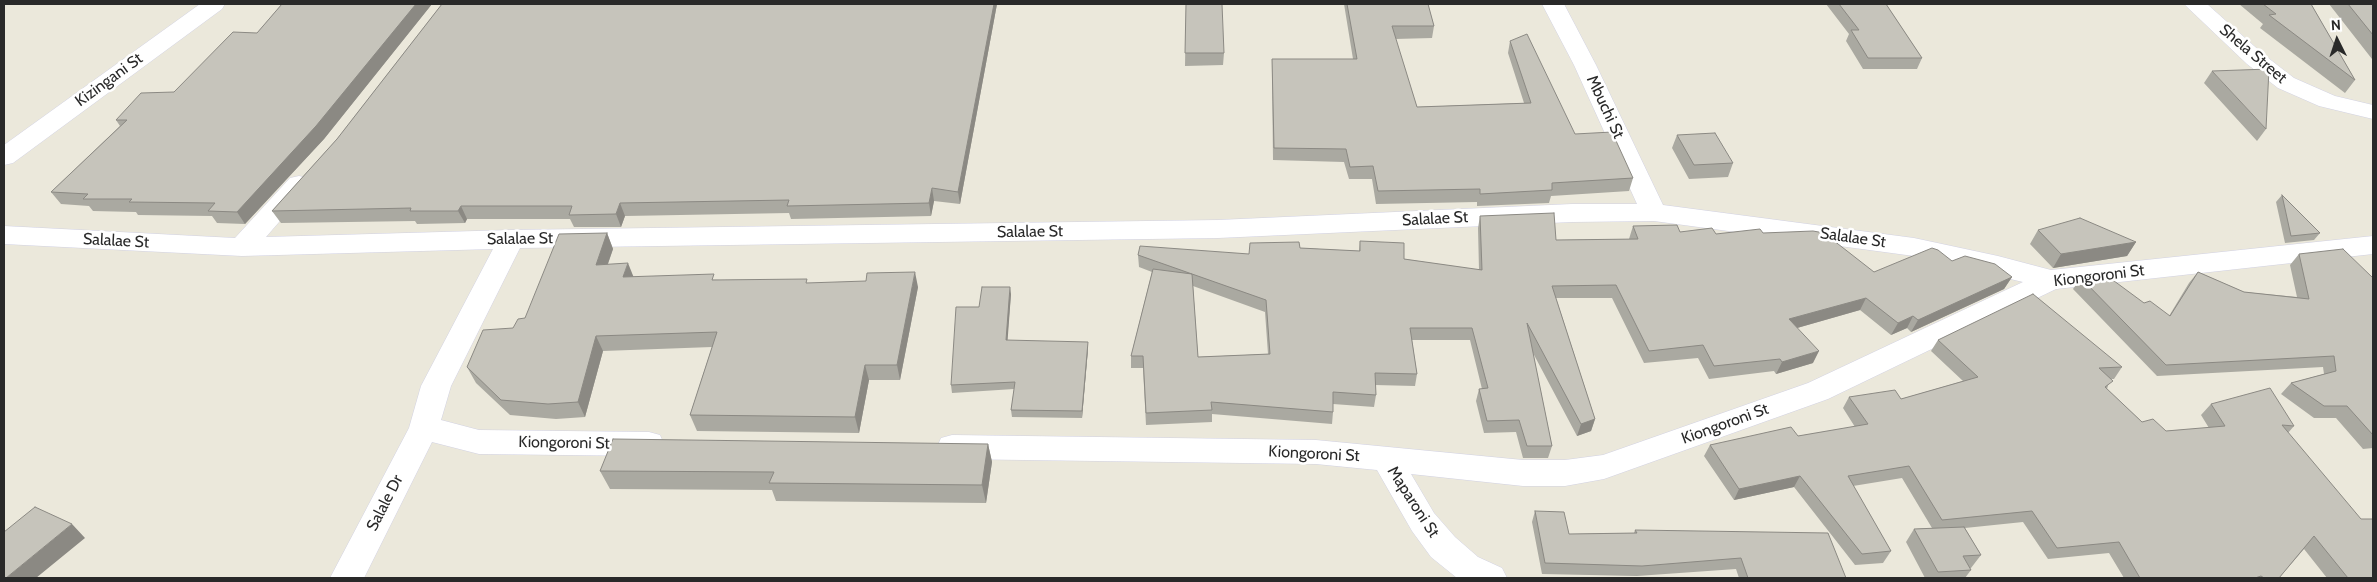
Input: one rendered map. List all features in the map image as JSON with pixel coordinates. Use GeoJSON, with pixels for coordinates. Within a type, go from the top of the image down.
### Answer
{"type":"FeatureCollection","features":[{"type":"Feature","properties":{"kind":"street","name":"Kizingani St"},"geometry":{"type":"LineString","coordinates":[[4,157],[214,4]]}},
{"type":"Feature","properties":{"kind":"street","name":"Mbuchi St"},"geometry":{"type":"LineString","coordinates":[[1553,4],[1586,64],[1654,212]]}},
{"type":"Feature","properties":{"kind":"street","name":"Shela Street"},"geometry":{"type":"LineString","coordinates":[[2195,4],[2255,60],[2286,83],[2327,101],[2373,112]]}},
{"type":"Feature","properties":{"kind":"street"},"geometry":{"type":"LineString","coordinates":[[242,248],[314,167]]}},
{"type":"Feature","properties":{"kind":"street","name":"Salalae St"},"geometry":{"type":"LineString","coordinates":[[4,235],[242,248],[511,239],[1218,229],[1572,213],[1654,212],[1914,247],[1998,265],[2051,280]]}},
{"type":"Feature","properties":{"kind":"street"},"geometry":{"type":"LineString","coordinates":[[424,428],[436,386],[511,239]]}},
{"type":"Feature","properties":{"kind":"street","name":"Kiongoroni St"},"geometry":{"type":"LineString","coordinates":[[928,447],[1316,452],[1523,473],[1564,473],[1604,467],[1818,391],[2051,280],[2373,246]]}},
{"type":"Feature","properties":{"kind":"street","name":"Kiongoroni St"},"geometry":{"type":"LineString","coordinates":[[424,428],[480,442],[679,444]]}},
{"type":"Feature","properties":{"kind":"street","name":"Salale Dr"},"geometry":{"type":"LineString","coordinates":[[347,578],[424,428]]}},
{"type":"Feature","properties":{"kind":"street","name":"Maparoni St"},"geometry":{"type":"LineString","coordinates":[[1386,459],[1423,522],[1443,548],[1466,567],[1490,578]]}},
{"type":"Feature","properties":{"kind":"building"},"geometry":{"type":"Polygon","coordinates":[[[282,4],[416,4],[316,126],[237,212],[208,211],[215,203],[129,202],[132,199],[83,199],[88,194],[51,192],[127,120],[116,120],[141,93],[174,92],[233,32],[257,33],[282,4]]]}},
{"type":"Feature","properties":{"kind":"building"},"geometry":{"type":"Polygon","coordinates":[[[442,4],[994,4],[958,192],[932,188],[929,203],[787,206],[789,200],[620,203],[616,214],[569,215],[572,206],[461,206],[458,211],[410,211],[411,208],[272,211],[337,139],[442,4]]]}},
{"type":"Feature","properties":{"kind":"building"},"geometry":{"type":"Polygon","coordinates":[[[1186,4],[1222,4],[1224,53],[1185,53],[1186,4]]]}},
{"type":"Feature","properties":{"kind":"building"},"geometry":{"type":"Polygon","coordinates":[[[1347,4],[1428,4],[1434,26],[1392,26],[1417,107],[1531,103],[1510,41],[1527,34],[1575,134],[1612,132],[1633,178],[1552,183],[1552,190],[1480,194],[1480,189],[1378,191],[1373,166],[1350,167],[1346,149],[1274,148],[1272,59],[1357,59],[1347,4]]]}},
{"type":"Feature","properties":{"kind":"building"},"geometry":{"type":"Polygon","coordinates":[[[1839,4],[1886,4],[1922,58],[1868,58],[1851,30],[1859,30],[1839,4]]]}},
{"type":"Feature","properties":{"kind":"building"},"geometry":{"type":"Polygon","coordinates":[[[2263,4],[2311,4],[2355,80],[2269,15],[2276,14],[2263,4]]]}},
{"type":"Feature","properties":{"kind":"building"},"geometry":{"type":"Polygon","coordinates":[[[2348,4],[2373,4],[2373,35],[2348,4]]]}},
{"type":"Feature","properties":{"kind":"building"},"geometry":{"type":"Polygon","coordinates":[[[2269,69],[2266,129],[2212,71],[2269,69]]]}},
{"type":"Feature","properties":{"kind":"building"},"geometry":{"type":"Polygon","coordinates":[[[1715,133],[1733,163],[1694,165],[1677,135],[1715,133]]]}},
{"type":"Feature","properties":{"kind":"building"},"geometry":{"type":"Polygon","coordinates":[[[2282,195],[2320,233],[2291,236],[2282,195]]]}},
{"type":"Feature","properties":{"kind":"building"},"geometry":{"type":"Polygon","coordinates":[[[1554,213],[1556,240],[1638,239],[1633,226],[1677,225],[1680,232],[1712,228],[1716,234],[1760,229],[1763,233],[1813,231],[1824,233],[1874,272],[1932,248],[1938,250],[1952,261],[1965,256],[1995,264],[2012,277],[1918,320],[1913,316],[1898,323],[1866,298],[1789,319],[1819,351],[1782,362],[1780,359],[1714,366],[1703,345],[1649,351],[1616,285],[1552,286],[1595,419],[1581,424],[1527,323],[1552,446],[1527,446],[1519,420],[1487,421],[1479,389],[1488,388],[1472,328],[1410,328],[1417,374],[1375,373],[1376,395],[1333,392],[1333,412],[1211,402],[1212,410],[1146,413],[1143,356],[1131,356],[1153,269],[1192,274],[1198,357],[1270,354],[1266,300],[1138,255],[1140,246],[1249,254],[1250,243],[1299,242],[1300,248],[1360,251],[1360,241],[1404,243],[1404,259],[1482,270],[1480,216],[1554,213]]]}},
{"type":"Feature","properties":{"kind":"building"},"geometry":{"type":"Polygon","coordinates":[[[2080,218],[2136,242],[2061,254],[2038,230],[2080,218]]]}},
{"type":"Feature","properties":{"kind":"building"},"geometry":{"type":"Polygon","coordinates":[[[607,233],[596,265],[628,263],[623,277],[714,274],[712,280],[807,279],[806,283],[866,281],[867,273],[915,272],[897,365],[865,365],[855,417],[690,415],[717,332],[596,336],[578,402],[548,404],[501,400],[467,367],[483,330],[513,328],[518,319],[525,318],[559,234],[607,233]]]}},
{"type":"Feature","properties":{"kind":"building"},"geometry":{"type":"Polygon","coordinates":[[[2343,249],[2373,278],[2373,435],[2347,406],[2324,406],[2291,383],[2336,371],[2334,356],[2166,365],[2081,278],[2106,275],[2144,303],[2150,301],[2170,316],[2198,272],[2244,292],[2309,299],[2299,254],[2343,249]]]}},
{"type":"Feature","properties":{"kind":"building"},"geometry":{"type":"Polygon","coordinates":[[[982,287],[1010,287],[1006,340],[1088,342],[1082,411],[1011,410],[1015,382],[951,385],[956,307],[979,307],[982,287]]]}},
{"type":"Feature","properties":{"kind":"building"},"geometry":{"type":"Polygon","coordinates":[[[2033,294],[2122,367],[2099,368],[2113,381],[2105,387],[2142,422],[2153,419],[2166,431],[2225,426],[2211,404],[2270,388],[2294,426],[2282,425],[2361,519],[2373,519],[2373,578],[2348,578],[2314,536],[2279,578],[2264,578],[2261,576],[2255,578],[2140,578],[2119,542],[2057,548],[2032,511],[1942,520],[1909,466],[1848,476],[1891,551],[1862,554],[1800,476],[1739,489],[1710,445],[1791,427],[1798,436],[1868,424],[1849,397],[1895,390],[1901,399],[1978,377],[1938,340],[2033,294]]]}},
{"type":"Feature","properties":{"kind":"building"},"geometry":{"type":"Polygon","coordinates":[[[613,439],[988,444],[982,485],[769,483],[774,472],[600,471],[613,439]]]}},
{"type":"Feature","properties":{"kind":"building"},"geometry":{"type":"Polygon","coordinates":[[[35,507],[72,524],[4,578],[4,532],[35,507]]]}},
{"type":"Feature","properties":{"kind":"building"},"geometry":{"type":"Polygon","coordinates":[[[1535,511],[1564,512],[1569,534],[1637,533],[1635,530],[1828,533],[1846,578],[1748,578],[1741,558],[1642,566],[1545,563],[1535,511]]]}},
{"type":"Feature","properties":{"kind":"building"},"geometry":{"type":"Polygon","coordinates":[[[1964,527],[1981,555],[1963,556],[1971,570],[1938,572],[1914,529],[1964,527]]]}}]}
